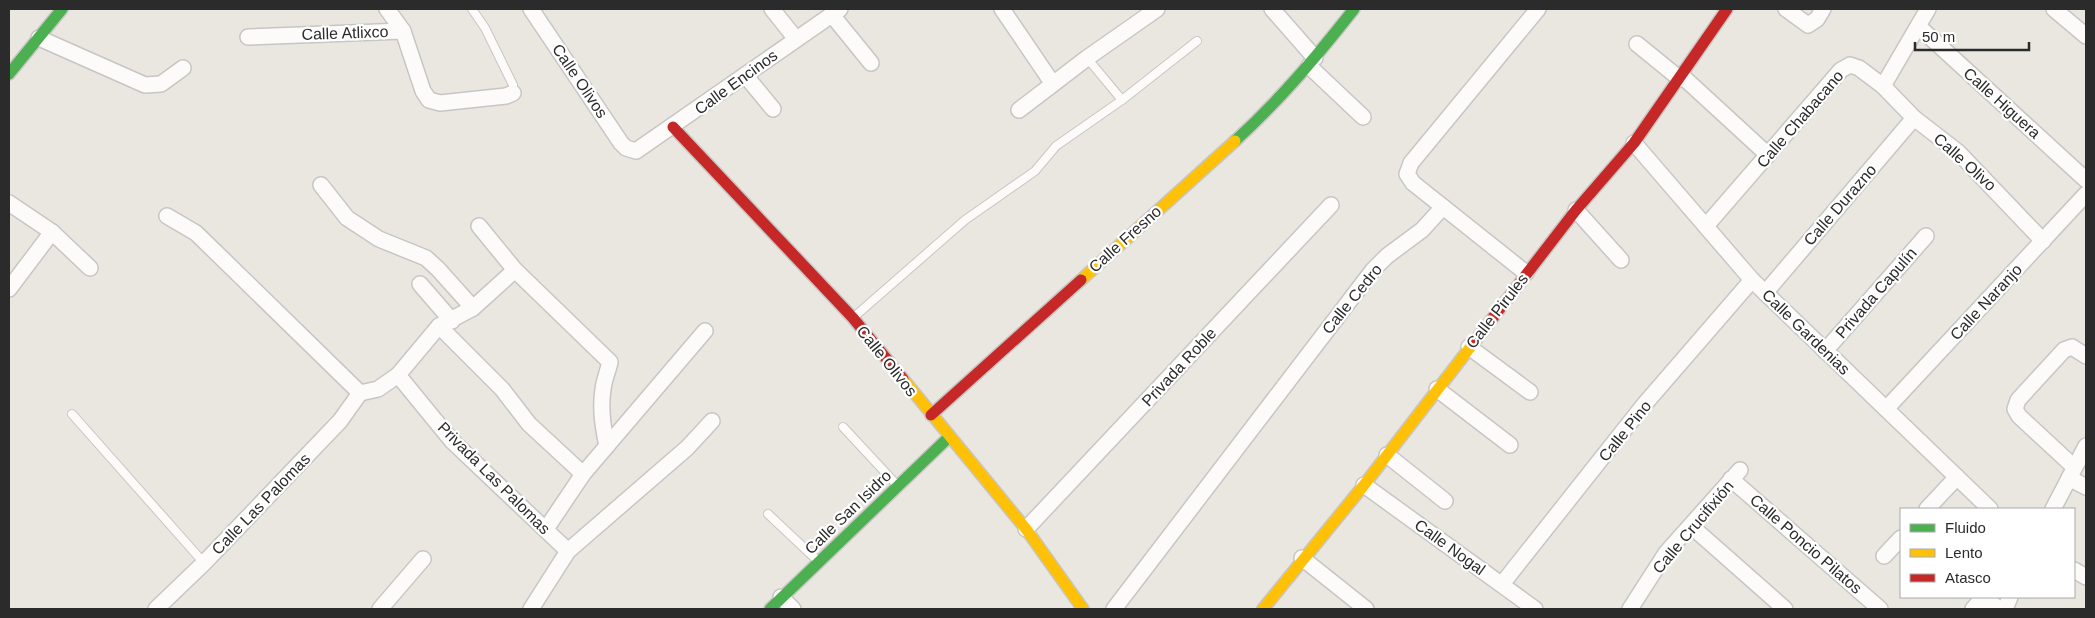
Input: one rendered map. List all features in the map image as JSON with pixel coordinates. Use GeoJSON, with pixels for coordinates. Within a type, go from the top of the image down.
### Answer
{"type":"FeatureCollection","features":[{"type":"Feature","properties":{"kind":"street"},"geometry":{"type":"LineString","coordinates":[[9,74],[60,9]]}},
{"type":"Feature","properties":{"kind":"street"},"geometry":{"type":"LineString","coordinates":[[388,9],[402,31]]}},
{"type":"Feature","properties":{"kind":"street","name":"Calle Olivos"},"geometry":{"type":"LineString","coordinates":[[531,9],[621,143],[631,150]]}},
{"type":"Feature","properties":{"kind":"street"},"geometry":{"type":"LineString","coordinates":[[772,9],[796,39]]}},
{"type":"Feature","properties":{"kind":"street"},"geometry":{"type":"LineString","coordinates":[[1002,9],[1053,84]]}},
{"type":"Feature","properties":{"kind":"street"},"geometry":{"type":"LineString","coordinates":[[1019,110],[1087,58],[1157,9]]}},
{"type":"Feature","properties":{"kind":"street"},"geometry":{"type":"LineString","coordinates":[[1272,9],[1312,62],[1363,117]]}},
{"type":"Feature","properties":{"kind":"street","name":"Calle Fresno"},"geometry":{"type":"LineString","coordinates":[[931,415],[1267,112],[1312,62],[1354,9]]}},
{"type":"Feature","properties":{"kind":"street"},"geometry":{"type":"LineString","coordinates":[[1526,274],[1408,179],[1408,169],[1538,9]]}},
{"type":"Feature","properties":{"kind":"street","name":"Calle Pirules"},"geometry":{"type":"LineString","coordinates":[[1263,609],[1302,558],[1364,485],[1576,210],[1634,143],[1681,78],[1727,9]]}},
{"type":"Feature","properties":{"kind":"street"},"geometry":{"type":"LineString","coordinates":[[1786,9],[1808,25],[1818,19],[1823,9]]}},
{"type":"Feature","properties":{"kind":"street"},"geometry":{"type":"LineString","coordinates":[[1883,86],[1928,9]]}},
{"type":"Feature","properties":{"kind":"street"},"geometry":{"type":"LineString","coordinates":[[2054,9],[2086,36]]}},
{"type":"Feature","properties":{"kind":"street"},"geometry":{"type":"LineString","coordinates":[[836,12],[872,63]]}},
{"type":"Feature","properties":{"kind":"street","name":"Calle Encinos"},"geometry":{"type":"LineString","coordinates":[[631,150],[642,149],[836,12]]}},
{"type":"Feature","properties":{"kind":"street","name":"Calle Higuera"},"geometry":{"type":"LineString","coordinates":[[1918,26],[2086,180]]}},
{"type":"Feature","properties":{"kind":"street","name":"Calle Atlixco"},"geometry":{"type":"LineString","coordinates":[[248,37],[402,31],[423,91],[429,100],[440,103],[506,96],[512,93]]}},
{"type":"Feature","properties":{"kind":"street"},"geometry":{"type":"LineString","coordinates":[[39,38],[145,85],[161,84],[183,68]]}},
{"type":"Feature","properties":{"kind":"street"},"geometry":{"type":"LineString","coordinates":[[1637,44],[1681,78],[1768,155]]}},
{"type":"Feature","properties":{"kind":"street","name":"Calle Chabacano"},"geometry":{"type":"LineString","coordinates":[[1706,226],[1845,68],[1850,65],[1860,68],[1883,86]]}},
{"type":"Feature","properties":{"kind":"street"},"geometry":{"type":"LineString","coordinates":[[745,75],[773,109]]}},
{"type":"Feature","properties":{"kind":"street","name":"Calle Olivo"},"geometry":{"type":"LineString","coordinates":[[1883,86],[1914,118],[1958,152],[2043,241]]}},
{"type":"Feature","properties":{"kind":"street","name":"Calle Durazno"},"geometry":{"type":"LineString","coordinates":[[1765,292],[1914,118]]}},
{"type":"Feature","properties":{"kind":"street","name":"Calle Olivos"},"geometry":{"type":"LineString","coordinates":[[673,127],[853,318],[1026,529],[1082,609]]}},
{"type":"Feature","properties":{"kind":"street","name":"Calle Gardenias"},"geometry":{"type":"LineString","coordinates":[[1634,143],[1752,280],[1989,508]]}},
{"type":"Feature","properties":{"kind":"street"},"geometry":{"type":"LineString","coordinates":[[321,185],[347,218],[379,239],[426,258],[473,308]]}},
{"type":"Feature","properties":{"kind":"street","name":"Calle Naranjo"},"geometry":{"type":"LineString","coordinates":[[1886,409],[2086,194]]}},
{"type":"Feature","properties":{"kind":"street"},"geometry":{"type":"LineString","coordinates":[[9,203],[52,232],[90,268]]}},
{"type":"Feature","properties":{"kind":"street","name":"Privada Roble"},"geometry":{"type":"LineString","coordinates":[[1026,529],[1331,205]]}},
{"type":"Feature","properties":{"kind":"street","name":"Calle Cedro"},"geometry":{"type":"LineString","coordinates":[[1114,609],[1373,270],[1422,230],[1443,207]]}},
{"type":"Feature","properties":{"kind":"street"},"geometry":{"type":"LineString","coordinates":[[1576,210],[1621,260]]}},
{"type":"Feature","properties":{"kind":"street"},"geometry":{"type":"LineString","coordinates":[[167,216],[196,233],[360,393],[378,390],[398,375],[446,323],[473,308],[516,270]]}},
{"type":"Feature","properties":{"kind":"street"},"geometry":{"type":"LineString","coordinates":[[479,226],[516,270],[610,362],[603,387],[601,416],[607,446]]}},
{"type":"Feature","properties":{"kind":"street"},"geometry":{"type":"LineString","coordinates":[[9,289],[52,232]]}},
{"type":"Feature","properties":{"kind":"street","name":"Privada Capulín"},"geometry":{"type":"LineString","coordinates":[[1825,352],[1926,236]]}},
{"type":"Feature","properties":{"kind":"street","name":"Calle Pino"},"geometry":{"type":"LineString","coordinates":[[1502,584],[1644,406],[1752,280]]}},
{"type":"Feature","properties":{"kind":"street"},"geometry":{"type":"LineString","coordinates":[[420,284],[446,323],[529,424],[583,474]]}},
{"type":"Feature","properties":{"kind":"street"},"geometry":{"type":"LineString","coordinates":[[546,529],[583,474],[706,331]]}},
{"type":"Feature","properties":{"kind":"street"},"geometry":{"type":"LineString","coordinates":[[1469,347],[1530,392]]}},
{"type":"Feature","properties":{"kind":"street"},"geometry":{"type":"LineString","coordinates":[[2086,356],[2072,347],[2064,350],[2018,400],[2014,409],[2086,487]]}},
{"type":"Feature","properties":{"kind":"street","name":"Privada Las Palomas"},"geometry":{"type":"LineString","coordinates":[[398,375],[452,440],[568,550]]}},
{"type":"Feature","properties":{"kind":"street"},"geometry":{"type":"LineString","coordinates":[[1437,389],[1510,445]]}},
{"type":"Feature","properties":{"kind":"street","name":"Calle Las Palomas"},"geometry":{"type":"LineString","coordinates":[[156,609],[204,563],[340,421],[360,393]]}},
{"type":"Feature","properties":{"kind":"street"},"geometry":{"type":"LineString","coordinates":[[531,609],[568,550],[687,448],[712,421]]}},
{"type":"Feature","properties":{"kind":"street","name":"Calle San Isidro"},"geometry":{"type":"LineString","coordinates":[[770,609],[949,437]]}},
{"type":"Feature","properties":{"kind":"street"},"geometry":{"type":"LineString","coordinates":[[2054,508],[2086,446]]}},
{"type":"Feature","properties":{"kind":"street"},"geometry":{"type":"LineString","coordinates":[[1387,455],[1445,501]]}},
{"type":"Feature","properties":{"kind":"street","name":"Calle Crucifixión"},"geometry":{"type":"LineString","coordinates":[[1630,609],[1666,553],[1736,475]]}},
{"type":"Feature","properties":{"kind":"street","name":"Calle Poncio Pilatos"},"geometry":{"type":"LineString","coordinates":[[1736,475],[1880,609]]}},
{"type":"Feature","properties":{"kind":"street"},"geometry":{"type":"LineString","coordinates":[[1928,508],[1957,477]]}},
{"type":"Feature","properties":{"kind":"street","name":"Calle Nogal"},"geometry":{"type":"LineString","coordinates":[[1364,485],[1535,609]]}},
{"type":"Feature","properties":{"kind":"street"},"geometry":{"type":"LineString","coordinates":[[1691,526],[1785,609]]}},
{"type":"Feature","properties":{"kind":"street"},"geometry":{"type":"LineString","coordinates":[[1884,556],[1900,539]]}},
{"type":"Feature","properties":{"kind":"street"},"geometry":{"type":"LineString","coordinates":[[1302,558],[1366,609]]}},
{"type":"Feature","properties":{"kind":"street"},"geometry":{"type":"LineString","coordinates":[[380,609],[423,559]]}},
{"type":"Feature","properties":{"kind":"street"},"geometry":{"type":"LineString","coordinates":[[2075,571],[2086,577]]}},
{"type":"Feature","properties":{"kind":"street"},"geometry":{"type":"LineString","coordinates":[[781,597],[793,609]]}},
{"type":"Feature","properties":{"kind":"street"},"geometry":{"type":"LineString","coordinates":[[1977,605],[1990,602],[1999,609]]}},
{"type":"Feature","properties":{"kind":"lane"},"geometry":{"type":"LineString","coordinates":[[472,9],[485,28],[513,85],[512,93]]}},
{"type":"Feature","properties":{"kind":"lane"},"geometry":{"type":"LineString","coordinates":[[853,318],[965,220],[1035,171],[1056,146],[1122,100],[1197,42]]}},
{"type":"Feature","properties":{"kind":"lane"},"geometry":{"type":"LineString","coordinates":[[1087,58],[1122,100]]}},
{"type":"Feature","properties":{"kind":"lane"},"geometry":{"type":"LineString","coordinates":[[72,414],[204,563]]}},
{"type":"Feature","properties":{"kind":"lane"},"geometry":{"type":"LineString","coordinates":[[843,427],[898,486]]}},
{"type":"Feature","properties":{"kind":"lane"},"geometry":{"type":"LineString","coordinates":[[768,514],[819,562]]}},
{"type":"Feature","properties":{"kind":"traffic: fast"},"geometry":{"type":"LineString","coordinates":[[9,74],[62,9]]}},
{"type":"Feature","properties":{"kind":"traffic: fast"},"geometry":{"type":"LineString","coordinates":[[1235,141],[1298,77],[1354,9]]}},
{"type":"Feature","properties":{"kind":"traffic: fast"},"geometry":{"type":"LineString","coordinates":[[770,609],[949,437]]}},
{"type":"Feature","properties":{"kind":"traffic: slow"},"geometry":{"type":"LineString","coordinates":[[1081,280],[1235,141]]}},
{"type":"Feature","properties":{"kind":"traffic: slow"},"geometry":{"type":"LineString","coordinates":[[1263,609],[1364,485],[1475,341]]}},
{"type":"Feature","properties":{"kind":"traffic: slow"},"geometry":{"type":"LineString","coordinates":[[903,379],[1026,529],[1083,609]]}},
{"type":"Feature","properties":{"kind":"traffic: jam"},"geometry":{"type":"LineString","coordinates":[[1475,341],[1576,210],[1634,143],[1727,9]]}},
{"type":"Feature","properties":{"kind":"traffic: jam"},"geometry":{"type":"LineString","coordinates":[[673,127],[853,318],[903,379]]}},
{"type":"Feature","properties":{"kind":"traffic: jam"},"geometry":{"type":"LineString","coordinates":[[931,415],[1081,280]]}}]}
